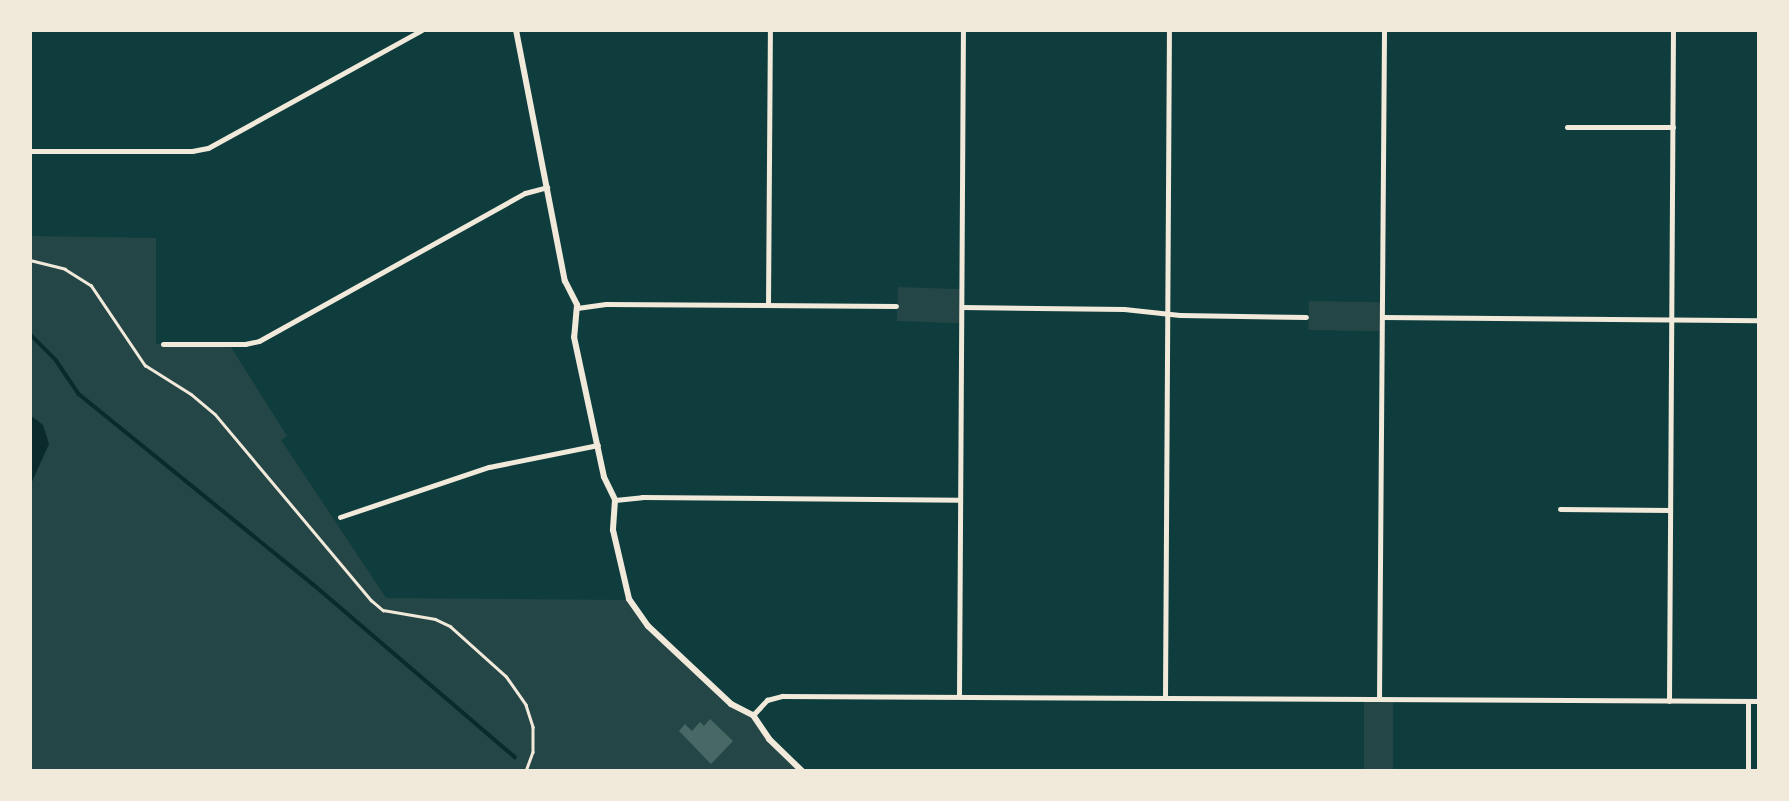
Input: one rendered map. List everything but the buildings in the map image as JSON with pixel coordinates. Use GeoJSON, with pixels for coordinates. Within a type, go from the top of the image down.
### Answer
{"type":"FeatureCollection","features":[{"type":"Feature","properties":{"kind":"street"},"geometry":{"type":"LineString","coordinates":[[30,151],[203,150],[422,30]]}},
{"type":"Feature","properties":{"kind":"street"},"geometry":{"type":"LineString","coordinates":[[516,30],[565,281],[577,308],[574,337],[606,483],[615,500],[613,530],[627,593],[636,614],[731,704],[753,715],[769,739],[802,771]]}},
{"type":"Feature","properties":{"kind":"street"},"geometry":{"type":"LineString","coordinates":[[768,305],[770,30]]}},
{"type":"Feature","properties":{"kind":"street"},"geometry":{"type":"LineString","coordinates":[[959,696],[963,30]]}},
{"type":"Feature","properties":{"kind":"street"},"geometry":{"type":"LineString","coordinates":[[1165,698],[1170,30]]}},
{"type":"Feature","properties":{"kind":"street"},"geometry":{"type":"LineString","coordinates":[[1379,699],[1384,30]]}},
{"type":"Feature","properties":{"kind":"street"},"geometry":{"type":"LineString","coordinates":[[1669,701],[1673,30]]}},
{"type":"Feature","properties":{"kind":"street"},"geometry":{"type":"LineString","coordinates":[[1567,127],[1673,127]]}},
{"type":"Feature","properties":{"kind":"street"},"geometry":{"type":"LineString","coordinates":[[163,344],[245,344],[259,341],[525,193],[547,187]]}},
{"type":"Feature","properties":{"kind":"street"},"geometry":{"type":"LineString","coordinates":[[577,308],[606,304],[896,306]]}},
{"type":"Feature","properties":{"kind":"street"},"geometry":{"type":"LineString","coordinates":[[962,307],[1124,309],[1167,313],[1306,317]]}},
{"type":"Feature","properties":{"kind":"street"},"geometry":{"type":"LineString","coordinates":[[1382,317],[1759,320]]}},
{"type":"Feature","properties":{"kind":"street"},"geometry":{"type":"LineString","coordinates":[[340,517],[489,467],[598,444]]}},
{"type":"Feature","properties":{"kind":"street"},"geometry":{"type":"LineString","coordinates":[[615,500],[642,497],[960,500]]}},
{"type":"Feature","properties":{"kind":"street"},"geometry":{"type":"LineString","coordinates":[[1560,509],[1670,510]]}},
{"type":"Feature","properties":{"kind":"street"},"geometry":{"type":"LineString","coordinates":[[753,715],[767,700],[777,696],[1759,701]]}},
{"type":"Feature","properties":{"kind":"street"},"geometry":{"type":"LineString","coordinates":[[1748,701],[1748,771]]}},
{"type":"Feature","properties":{"kind":"path"},"geometry":{"type":"LineString","coordinates":[[30,260],[65,269],[91,285],[145,365],[215,414],[371,600],[389,612],[435,620],[450,626],[506,676],[526,705],[533,727],[533,752],[526,771]]}},
{"type":"Feature","properties":{"kind":"shaded area"},"geometry":{"type":"Polygon","coordinates":[[[30,236],[156,238],[156,344],[229,344],[287,436],[281,440],[386,598],[629,600],[636,614],[731,704],[746,710],[802,771],[30,771],[30,236]]]}},
{"type":"Feature","properties":{"kind":"shaded area"},"geometry":{"type":"Polygon","coordinates":[[[898,287],[962,289],[961,323],[897,321],[898,287]]]}},
{"type":"Feature","properties":{"kind":"shaded area"},"geometry":{"type":"Polygon","coordinates":[[[1309,301],[1382,302],[1381,331],[1308,330],[1309,301]]]}},
{"type":"Feature","properties":{"kind":"shaded area"},"geometry":{"type":"Polygon","coordinates":[[[30,415],[43,425],[49,444],[30,486],[30,415]]]}},
{"type":"Feature","properties":{"kind":"shaded area"},"geometry":{"type":"Polygon","coordinates":[[[1364,699],[1393,699],[1393,771],[1364,771],[1364,699]]]}},
{"type":"Feature","properties":{"kind":"waterway"},"geometry":{"type":"LineString","coordinates":[[30,334],[56,360],[79,394],[313,584],[515,757]]}}]}
